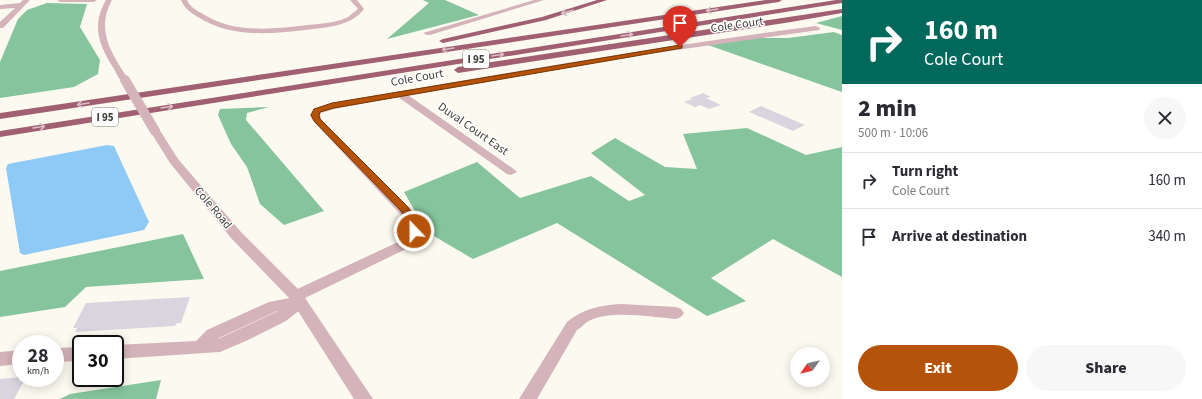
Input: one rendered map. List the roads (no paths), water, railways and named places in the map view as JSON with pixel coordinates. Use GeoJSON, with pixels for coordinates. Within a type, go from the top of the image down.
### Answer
{"type":"FeatureCollection","features":[{"type":"Feature","properties":{"kind":"highway"},"geometry":{"type":"LineString","coordinates":[[121,98],[169,87],[242,74],[410,48],[461,38],[544,18],[604,0]]}},
{"type":"Feature","properties":{"kind":"highway","name":"I 95"},"geometry":{"type":"LineString","coordinates":[[0,116],[779,0]]}},
{"type":"Feature","properties":{"kind":"highway","name":"I 95"},"geometry":{"type":"LineString","coordinates":[[0,134],[842,0]]}},
{"type":"Feature","properties":{"kind":"highway"},"geometry":{"type":"LineString","coordinates":[[741,17],[767,17],[842,8]]}},
{"type":"Feature","properties":{"kind":"highway"},"geometry":{"type":"LineString","coordinates":[[211,100],[298,92],[380,81],[791,20],[842,11]]}},
{"type":"Feature","properties":{"kind":"street"},"geometry":{"type":"LineString","coordinates":[[0,26],[27,0]]}},
{"type":"Feature","properties":{"kind":"street"},"geometry":{"type":"LineString","coordinates":[[60,0],[94,0]]}},
{"type":"Feature","properties":{"kind":"street","name":"Cole Road"},"geometry":{"type":"LineString","coordinates":[[109,0],[103,10],[101,18],[101,35],[108,54],[174,161],[236,235],[298,299],[364,399]]}},
{"type":"Feature","properties":{"kind":"street"},"geometry":{"type":"LineString","coordinates":[[184,0],[187,6],[206,20],[217,25],[244,30],[282,30],[334,24],[356,15],[361,7],[353,0]]}},
{"type":"Feature","properties":{"kind":"street"},"geometry":{"type":"LineString","coordinates":[[426,33],[541,0]]}},
{"type":"Feature","properties":{"kind":"street"},"geometry":{"type":"LineString","coordinates":[[0,7],[21,6]]}},
{"type":"Feature","properties":{"kind":"street","name":"Cole Court"},"geometry":{"type":"LineString","coordinates":[[298,299],[403,245],[412,236],[414,226],[412,220],[404,209],[317,120],[315,115],[317,111],[332,106],[400,94],[734,38],[816,28]]}},
{"type":"Feature","properties":{"kind":"street","name":"Duval Court East"},"geometry":{"type":"LineString","coordinates":[[400,94],[511,172]]}},
{"type":"Feature","properties":{"kind":"street"},"geometry":{"type":"LineString","coordinates":[[124,351],[200,346],[213,334],[238,330],[281,317],[298,299]]}},
{"type":"Feature","properties":{"kind":"street"},"geometry":{"type":"LineString","coordinates":[[528,399],[572,326],[578,320],[590,314],[608,311],[623,310],[676,313]]}},
{"type":"Feature","properties":{"kind":"street"},"geometry":{"type":"LineString","coordinates":[[0,359],[12,358]]}},
{"type":"Feature","properties":{"kind":"water"},"geometry":{"type":"Polygon","coordinates":[[[107,145],[114,146],[149,222],[144,230],[24,255],[20,253],[6,168],[8,164],[107,145]]]}}]}
